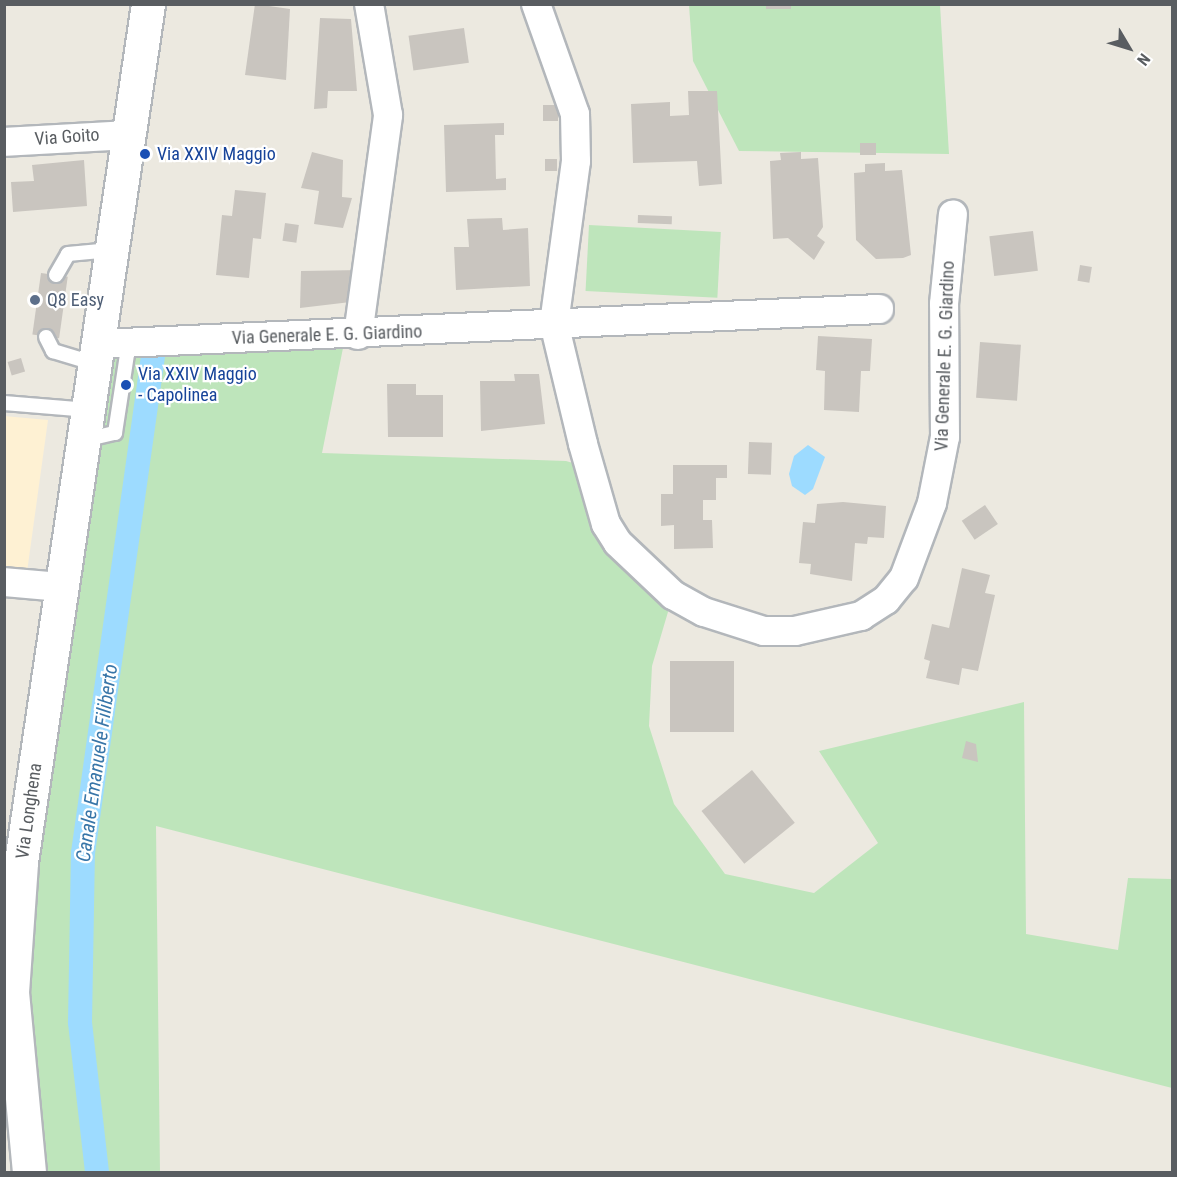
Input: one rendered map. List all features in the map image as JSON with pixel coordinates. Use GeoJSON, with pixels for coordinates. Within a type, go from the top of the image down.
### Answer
{"type":"FeatureCollection","features":[{"type":"Feature","properties":{"kind":"street","name":"Via Longhena"},"geometry":{"type":"LineString","coordinates":[[29,1173],[14,1034],[13,940],[77,486],[87,425],[108,350],[113,249],[148,4]]}},
{"type":"Feature","properties":{"kind":"street"},"geometry":{"type":"LineString","coordinates":[[358,335],[388,115],[369,4]]}},
{"type":"Feature","properties":{"kind":"street","name":"Via Generale E. G. Giardino"},"geometry":{"type":"LineString","coordinates":[[536,4],[575,114],[576,161],[554,323],[606,524],[638,566],[673,595],[738,626],[795,631],[832,625],[861,616],[886,600],[904,578],[932,503],[945,437],[944,304],[953,214]]}},
{"type":"Feature","properties":{"kind":"street","name":"Via Goito"},"geometry":{"type":"LineString","coordinates":[[4,142],[129,135]]}},
{"type":"Feature","properties":{"kind":"street","name":"Via Generale E. G. Giardino"},"geometry":{"type":"LineString","coordinates":[[108,350],[554,323],[879,309]]}},
{"type":"Feature","properties":{"kind":"street"},"geometry":{"type":"LineString","coordinates":[[4,582],[61,587]]}},
{"type":"Feature","properties":{"kind":"lane"},"geometry":{"type":"LineString","coordinates":[[56,275],[68,254],[113,249]]}},
{"type":"Feature","properties":{"kind":"lane"},"geometry":{"type":"LineString","coordinates":[[46,337],[53,351],[108,350]]}},
{"type":"Feature","properties":{"kind":"lane"},"geometry":{"type":"LineString","coordinates":[[4,403],[87,425]]}},
{"type":"Feature","properties":{"kind":"shaded area"},"geometry":{"type":"Polygon","coordinates":[[[4,416],[48,420],[27,572],[5,570],[4,416]]]}},
{"type":"Feature","properties":{"kind":"green space"},"geometry":{"type":"Polygon","coordinates":[[[689,5],[940,5],[949,154],[739,151],[693,61],[689,5]]]}},
{"type":"Feature","properties":{"kind":"green space"},"geometry":{"type":"Polygon","coordinates":[[[589,225],[721,232],[717,298],[586,291],[589,225]]]}},
{"type":"Feature","properties":{"kind":"green space"},"geometry":{"type":"Polygon","coordinates":[[[100,344],[338,346],[343,348],[322,453],[566,461],[590,468],[606,524],[673,595],[652,666],[649,726],[674,804],[725,874],[814,893],[878,843],[819,751],[1024,702],[1026,934],[1118,950],[1128,878],[1172,879],[1172,1088],[156,826],[160,1172],[29,1172],[14,1034],[100,344]]]}},
{"type":"Feature","properties":{"kind":"water"},"geometry":{"type":"Polygon","coordinates":[[[808,445],[825,457],[813,489],[805,495],[792,486],[789,474],[794,456],[808,445]]]}},
{"type":"Feature","properties":{"kind":"building"},"geometry":{"type":"Polygon","coordinates":[[[255,4],[290,9],[286,80],[245,75],[255,4]]]}},
{"type":"Feature","properties":{"kind":"building"},"geometry":{"type":"Polygon","coordinates":[[[766,4],[791,4],[791,9],[766,9],[766,4]]]}},
{"type":"Feature","properties":{"kind":"building"},"geometry":{"type":"Polygon","coordinates":[[[320,18],[351,19],[357,91],[328,91],[327,108],[314,109],[320,18]]]}},
{"type":"Feature","properties":{"kind":"building"},"geometry":{"type":"Polygon","coordinates":[[[464,28],[469,63],[413,70],[409,36],[464,28]]]}},
{"type":"Feature","properties":{"kind":"building"},"geometry":{"type":"Polygon","coordinates":[[[688,91],[717,91],[722,184],[699,186],[697,161],[633,163],[631,104],[670,102],[670,116],[689,115],[688,91]]]}},
{"type":"Feature","properties":{"kind":"building"},"geometry":{"type":"Polygon","coordinates":[[[543,105],[558,105],[558,121],[543,121],[543,105]]]}},
{"type":"Feature","properties":{"kind":"building"},"geometry":{"type":"Polygon","coordinates":[[[504,123],[504,135],[495,135],[496,179],[506,178],[506,190],[446,192],[444,125],[504,123]]]}},
{"type":"Feature","properties":{"kind":"building"},"geometry":{"type":"Polygon","coordinates":[[[860,143],[876,143],[876,155],[860,155],[860,143]]]}},
{"type":"Feature","properties":{"kind":"building"},"geometry":{"type":"Polygon","coordinates":[[[312,152],[343,160],[342,197],[352,198],[343,228],[314,224],[319,191],[301,188],[312,152]]]}},
{"type":"Feature","properties":{"kind":"building"},"geometry":{"type":"Polygon","coordinates":[[[801,152],[801,159],[818,158],[823,227],[817,236],[825,242],[814,260],[788,238],[773,239],[770,161],[781,160],[780,153],[801,152]]]}},
{"type":"Feature","properties":{"kind":"building"},"geometry":{"type":"Polygon","coordinates":[[[545,159],[557,159],[557,171],[545,171],[545,159]]]}},
{"type":"Feature","properties":{"kind":"building"},"geometry":{"type":"Polygon","coordinates":[[[84,160],[87,206],[13,212],[11,182],[34,181],[32,165],[84,160]]]}},
{"type":"Feature","properties":{"kind":"building"},"geometry":{"type":"Polygon","coordinates":[[[885,163],[885,171],[902,170],[911,255],[903,258],[876,259],[856,240],[854,173],[865,172],[865,164],[885,163]]]}},
{"type":"Feature","properties":{"kind":"building"},"geometry":{"type":"Polygon","coordinates":[[[235,190],[266,193],[261,239],[253,238],[249,278],[216,275],[222,215],[232,216],[235,190]]]}},
{"type":"Feature","properties":{"kind":"building"},"geometry":{"type":"Polygon","coordinates":[[[638,215],[672,216],[672,224],[638,223],[638,215]]]}},
{"type":"Feature","properties":{"kind":"building"},"geometry":{"type":"Polygon","coordinates":[[[502,218],[503,230],[528,228],[530,286],[456,290],[454,247],[469,247],[467,219],[502,218]]]}},
{"type":"Feature","properties":{"kind":"building"},"geometry":{"type":"Polygon","coordinates":[[[285,223],[299,225],[296,243],[282,241],[285,223]]]}},
{"type":"Feature","properties":{"kind":"building"},"geometry":{"type":"Polygon","coordinates":[[[1033,231],[1038,271],[994,276],[989,236],[1033,231]]]}},
{"type":"Feature","properties":{"kind":"building"},"geometry":{"type":"Polygon","coordinates":[[[1080,265],[1092,267],[1089,283],[1077,281],[1080,265]]]}},
{"type":"Feature","properties":{"kind":"building"},"geometry":{"type":"Polygon","coordinates":[[[361,270],[359,301],[300,308],[301,271],[361,270]]]}},
{"type":"Feature","properties":{"kind":"building"},"geometry":{"type":"Polygon","coordinates":[[[41,273],[68,277],[59,338],[32,334],[41,273]]]}},
{"type":"Feature","properties":{"kind":"building"},"geometry":{"type":"Polygon","coordinates":[[[818,336],[872,339],[870,371],[861,371],[859,412],[824,410],[825,371],[816,370],[818,336]]]}},
{"type":"Feature","properties":{"kind":"building"},"geometry":{"type":"Polygon","coordinates":[[[980,342],[1021,345],[1017,401],[976,398],[980,342]]]}},
{"type":"Feature","properties":{"kind":"building"},"geometry":{"type":"Polygon","coordinates":[[[21,358],[25,371],[12,375],[8,362],[21,358]]]}},
{"type":"Feature","properties":{"kind":"building"},"geometry":{"type":"Polygon","coordinates":[[[514,374],[539,374],[545,424],[481,431],[480,381],[515,381],[514,374]]]}},
{"type":"Feature","properties":{"kind":"building"},"geometry":{"type":"Polygon","coordinates":[[[387,384],[416,384],[416,395],[443,395],[443,437],[388,437],[387,384]]]}},
{"type":"Feature","properties":{"kind":"building"},"geometry":{"type":"Polygon","coordinates":[[[749,442],[772,443],[771,475],[748,474],[749,442]]]}},
{"type":"Feature","properties":{"kind":"building"},"geometry":{"type":"Polygon","coordinates":[[[673,465],[727,465],[727,478],[716,478],[716,500],[703,500],[703,520],[712,520],[713,548],[674,549],[674,525],[661,526],[661,494],[673,494],[673,465]]]}},
{"type":"Feature","properties":{"kind":"building"},"geometry":{"type":"Polygon","coordinates":[[[843,502],[886,506],[884,538],[868,537],[867,544],[855,543],[852,581],[810,574],[811,564],[799,563],[803,522],[815,523],[817,504],[843,502]]]}},
{"type":"Feature","properties":{"kind":"building"},"geometry":{"type":"Polygon","coordinates":[[[985,505],[998,524],[975,540],[962,521],[985,505]]]}},
{"type":"Feature","properties":{"kind":"building"},"geometry":{"type":"Polygon","coordinates":[[[962,568],[990,575],[985,593],[995,595],[978,671],[962,668],[959,685],[926,678],[930,661],[924,659],[932,624],[949,628],[962,568]]]}},
{"type":"Feature","properties":{"kind":"building"},"geometry":{"type":"Polygon","coordinates":[[[670,661],[734,661],[734,732],[670,732],[670,661]]]}},
{"type":"Feature","properties":{"kind":"building"},"geometry":{"type":"Polygon","coordinates":[[[966,741],[976,744],[978,762],[962,758],[966,741]]]}},
{"type":"Feature","properties":{"kind":"building"},"geometry":{"type":"Polygon","coordinates":[[[752,770],[795,823],[744,864],[701,811],[752,770]]]}},
{"type":"Feature","properties":{"kind":"waterway","name":"Canale Emanuele Filiberto"},"geometry":{"type":"LineString","coordinates":[[97,1172],[80,1022],[83,853],[153,356]]}},
{"type":"Feature","properties":{"kind":"place","name":"Via XXIV Maggio"},"geometry":{"type":"Point","coordinates":[145,154]}},
{"type":"Feature","properties":{"kind":"place","name":"Q8 Easy"},"geometry":{"type":"Point","coordinates":[35,300]}},
{"type":"Feature","properties":{"kind":"place","name":"Via XXIV Maggio - Capolinea"},"geometry":{"type":"Point","coordinates":[126,385]}}]}
